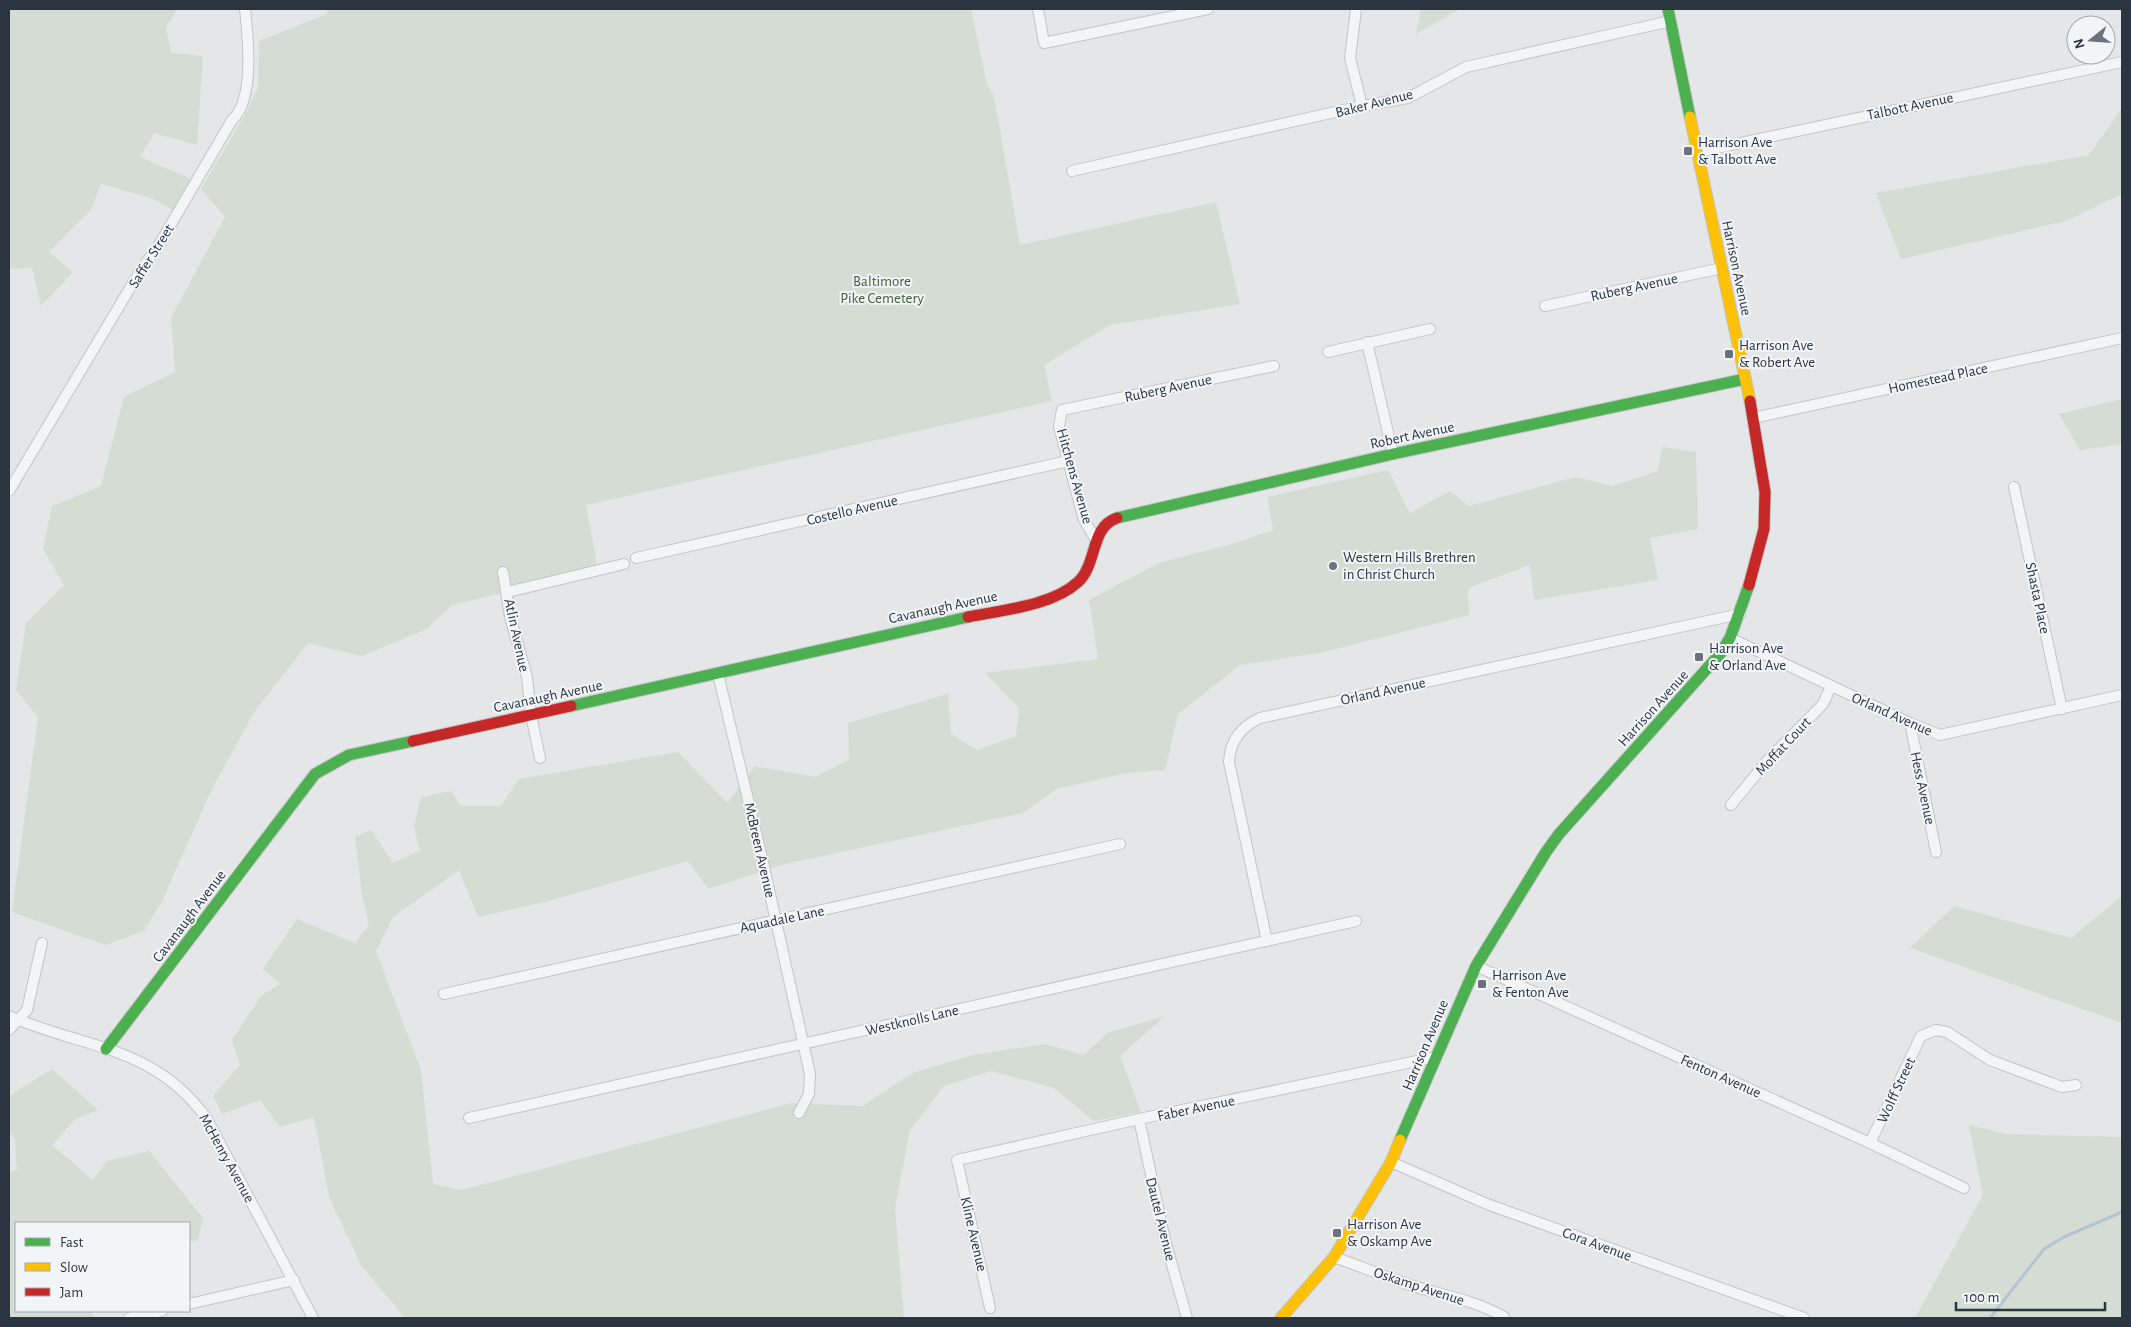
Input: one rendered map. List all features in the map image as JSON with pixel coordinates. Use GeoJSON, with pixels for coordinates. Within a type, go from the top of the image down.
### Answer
{"type":"FeatureCollection","features":[{"type":"Feature","properties":{"kind":"street","name":"Saffer Street"},"geometry":{"type":"LineString","coordinates":[[9,491],[241,108],[245,98],[246,82],[245,9]]}},
{"type":"Feature","properties":{"kind":"street"},"geometry":{"type":"LineString","coordinates":[[1038,9],[1044,43],[1195,10],[1208,9]]}},
{"type":"Feature","properties":{"kind":"street"},"geometry":{"type":"LineString","coordinates":[[1356,9],[1350,58],[1362,106]]}},
{"type":"Feature","properties":{"kind":"street","name":"Harrison Avenue"},"geometry":{"type":"LineString","coordinates":[[1281,1318],[1302,1297],[1334,1257],[1391,1162],[1476,966],[1546,852],[1559,834],[1706,672],[1730,638],[1740,614],[1760,547],[1765,510],[1765,492],[1753,418],[1668,9]]}},
{"type":"Feature","properties":{"kind":"street","name":"Baker Avenue"},"geometry":{"type":"LineString","coordinates":[[1072,171],[1362,106],[1408,98],[1466,67],[1671,21]]}},
{"type":"Feature","properties":{"kind":"street","name":"Talbott Avenue"},"geometry":{"type":"LineString","coordinates":[[1698,152],[2122,62]]}},
{"type":"Feature","properties":{"kind":"street","name":"Ruberg Avenue"},"geometry":{"type":"LineString","coordinates":[[1545,306],[1722,268]]}},
{"type":"Feature","properties":{"kind":"street"},"geometry":{"type":"LineString","coordinates":[[1328,352],[1430,329]]}},
{"type":"Feature","properties":{"kind":"street","name":"Homestead Place"},"geometry":{"type":"LineString","coordinates":[[1753,418],[2122,338]]}},
{"type":"Feature","properties":{"kind":"street"},"geometry":{"type":"LineString","coordinates":[[1367,342],[1393,454]]}},
{"type":"Feature","properties":{"kind":"street","name":"Ruberg Avenue"},"geometry":{"type":"LineString","coordinates":[[1062,410],[1274,366]]}},
{"type":"Feature","properties":{"kind":"street","name":"Robert Avenue"},"geometry":{"type":"LineString","coordinates":[[1096,540],[1108,522],[1126,516],[1393,454],[1745,379]]}},
{"type":"Feature","properties":{"kind":"street","name":"Hitchens Avenue"},"geometry":{"type":"LineString","coordinates":[[1062,410],[1059,426],[1068,461],[1084,520],[1096,540]]}},
{"type":"Feature","properties":{"kind":"street","name":"Costello Avenue"},"geometry":{"type":"LineString","coordinates":[[636,558],[1068,461]]}},
{"type":"Feature","properties":{"kind":"street","name":"Shasta Place"},"geometry":{"type":"LineString","coordinates":[[2014,487],[2062,709]]}},
{"type":"Feature","properties":{"kind":"street","name":"Cavanaugh Avenue"},"geometry":{"type":"LineString","coordinates":[[106,1049],[315,774],[349,755],[1056,597],[1068,590],[1085,574],[1092,562],[1096,540]]}},
{"type":"Feature","properties":{"kind":"street"},"geometry":{"type":"LineString","coordinates":[[508,592],[624,564]]}},
{"type":"Feature","properties":{"kind":"street","name":"Atlin Avenue"},"geometry":{"type":"LineString","coordinates":[[503,572],[508,592],[510,617],[527,677],[531,715],[540,758]]}},
{"type":"Feature","properties":{"kind":"street","name":"Orland Avenue"},"geometry":{"type":"LineString","coordinates":[[1267,941],[1228,762],[1229,752],[1237,735],[1251,722],[1269,716],[1740,614]]}},
{"type":"Feature","properties":{"kind":"street","name":"Orland Avenue"},"geometry":{"type":"LineString","coordinates":[[1730,638],[1910,723],[1940,735],[2122,695]]}},
{"type":"Feature","properties":{"kind":"street","name":"McBreen Avenue"},"geometry":{"type":"LineString","coordinates":[[718,674],[803,1043],[810,1084],[809,1094],[799,1112]]}},
{"type":"Feature","properties":{"kind":"street","name":"Moffat Court"},"geometry":{"type":"LineString","coordinates":[[1731,805],[1768,760],[1823,704],[1831,686]]}},
{"type":"Feature","properties":{"kind":"street","name":"Hess Avenue"},"geometry":{"type":"LineString","coordinates":[[1910,723],[1936,852]]}},
{"type":"Feature","properties":{"kind":"street","name":"Aquadale Lane"},"geometry":{"type":"LineString","coordinates":[[444,994],[1120,844]]}},
{"type":"Feature","properties":{"kind":"street","name":"Westknolls Lane"},"geometry":{"type":"LineString","coordinates":[[469,1118],[1356,921]]}},
{"type":"Feature","properties":{"kind":"street"},"geometry":{"type":"LineString","coordinates":[[9,1030],[26,1013],[42,942]]}},
{"type":"Feature","properties":{"kind":"street","name":"Fenton Avenue"},"geometry":{"type":"LineString","coordinates":[[1476,966],[1870,1143],[1964,1188]]}},
{"type":"Feature","properties":{"kind":"street","name":"McHenry Avenue"},"geometry":{"type":"LineString","coordinates":[[9,1016],[137,1059],[154,1068],[184,1090],[207,1119],[313,1318]]}},
{"type":"Feature","properties":{"kind":"street","name":"Wolff Street"},"geometry":{"type":"LineString","coordinates":[[1870,1143],[1921,1036],[1936,1030],[1947,1032],[1990,1060],[2062,1087],[2076,1085]]}},
{"type":"Feature","properties":{"kind":"street","name":"Faber Avenue"},"geometry":{"type":"LineString","coordinates":[[957,1160],[1140,1119],[1436,1058]]}},
{"type":"Feature","properties":{"kind":"street","name":"Dautel Avenue"},"geometry":{"type":"LineString","coordinates":[[1140,1119],[1165,1240],[1187,1318]]}},
{"type":"Feature","properties":{"kind":"street","name":"Kline Avenue"},"geometry":{"type":"LineString","coordinates":[[957,1160],[990,1308]]}},
{"type":"Feature","properties":{"kind":"street","name":"Cora Avenue"},"geometry":{"type":"LineString","coordinates":[[1391,1162],[1487,1204],[1804,1318]]}},
{"type":"Feature","properties":{"kind":"street","name":"Oskamp Avenue"},"geometry":{"type":"LineString","coordinates":[[1334,1257],[1410,1285],[1478,1306],[1504,1317]]}},
{"type":"Feature","properties":{"kind":"street"},"geometry":{"type":"LineString","coordinates":[[190,1304],[294,1280]]}},
{"type":"Feature","properties":{"kind":"street"},"geometry":{"type":"LineString","coordinates":[[129,1318],[157,1312]]}},
{"type":"Feature","properties":{"kind":"green space"},"geometry":{"type":"Polygon","coordinates":[[[9,9],[177,9],[166,27],[171,53],[203,56],[197,145],[154,133],[140,157],[187,177],[195,184],[178,213],[154,199],[101,184],[91,209],[49,252],[73,272],[41,306],[32,268],[9,269],[9,9]]]}},
{"type":"Feature","properties":{"kind":"green space","name":"Baltimore Pike Cemetery"},"geometry":{"type":"Polygon","coordinates":[[[327,9],[971,9],[987,85],[994,96],[1020,245],[1216,202],[1240,304],[1110,325],[1044,365],[1052,401],[586,505],[598,570],[452,605],[427,629],[362,656],[308,643],[254,712],[211,791],[162,901],[144,931],[105,945],[12,912],[38,717],[16,690],[26,623],[64,585],[43,549],[52,506],[101,486],[124,397],[175,372],[171,318],[225,217],[201,189],[246,113],[258,88],[259,41],[327,14],[327,9]]]}},
{"type":"Feature","properties":{"kind":"green space"},"geometry":{"type":"Polygon","coordinates":[[[1421,9],[1460,9],[1416,34],[1421,9]]]}},
{"type":"Feature","properties":{"kind":"green space"},"geometry":{"type":"Polygon","coordinates":[[[2122,108],[2122,194],[2066,221],[1901,259],[1876,193],[2089,155],[2122,108]]]}},
{"type":"Feature","properties":{"kind":"green space"},"geometry":{"type":"Polygon","coordinates":[[[2122,399],[2122,444],[2080,450],[2059,414],[2122,399]]]}},
{"type":"Feature","properties":{"kind":"green space"},"geometry":{"type":"Polygon","coordinates":[[[1662,447],[1696,452],[1698,529],[1650,538],[1658,580],[1534,600],[1530,565],[1468,588],[1469,615],[1319,653],[1240,665],[1178,714],[1165,770],[1126,773],[1056,789],[1023,813],[785,864],[708,889],[688,861],[545,902],[478,917],[459,870],[393,917],[376,951],[421,1070],[433,1184],[462,1190],[792,1103],[863,1106],[912,1073],[973,1055],[1044,1044],[1084,1055],[1107,1033],[1165,1016],[1120,1056],[1141,1112],[1094,1121],[1054,1088],[991,1071],[944,1086],[910,1130],[895,1208],[904,1318],[405,1318],[361,1265],[329,1197],[314,1117],[280,1127],[260,1100],[222,1114],[213,1096],[240,1065],[232,1040],[262,995],[280,984],[263,969],[297,919],[355,943],[369,925],[362,894],[355,837],[371,830],[393,863],[420,851],[414,827],[421,797],[451,791],[461,806],[501,806],[519,779],[678,752],[727,803],[755,766],[815,777],[849,760],[848,723],[948,694],[951,734],[977,750],[1016,736],[1019,708],[985,673],[1098,659],[1089,600],[1159,563],[1235,543],[1273,530],[1267,497],[1388,470],[1410,513],[1450,491],[1469,506],[1576,477],[1612,486],[1658,471],[1662,447]]]}},
{"type":"Feature","properties":{"kind":"green space"},"geometry":{"type":"Polygon","coordinates":[[[2122,896],[2122,1023],[1910,948],[1954,906],[2071,938],[2122,896]]]}},
{"type":"Feature","properties":{"kind":"green space"},"geometry":{"type":"Polygon","coordinates":[[[52,1069],[98,1110],[75,1119],[52,1145],[93,1180],[107,1161],[149,1151],[203,1218],[198,1240],[190,1242],[190,1222],[15,1222],[15,1312],[93,1312],[93,1318],[9,1318],[9,1172],[17,1170],[15,1140],[9,1130],[9,1096],[52,1069]]]}},
{"type":"Feature","properties":{"kind":"green space"},"geometry":{"type":"Polygon","coordinates":[[[1969,1125],[2006,1134],[2122,1137],[2122,1318],[1915,1318],[1983,1195],[1969,1125]]]}},
{"type":"Feature","properties":{"kind":"waterway"},"geometry":{"type":"LineString","coordinates":[[1990,1318],[2044,1249],[2064,1237],[2122,1212]]}},
{"type":"Feature","properties":{"kind":"traffic: fast"},"geometry":{"type":"LineString","coordinates":[[1668,9],[1690,117]]}},
{"type":"Feature","properties":{"kind":"traffic: fast"},"geometry":{"type":"LineString","coordinates":[[1117,518],[1393,454],[1745,379]]}},
{"type":"Feature","properties":{"kind":"traffic: fast"},"geometry":{"type":"LineString","coordinates":[[1400,1140],[1476,966],[1546,852],[1559,834],[1720,654],[1730,638],[1749,585]]}},
{"type":"Feature","properties":{"kind":"traffic: fast"},"geometry":{"type":"LineString","coordinates":[[571,706],[968,617]]}},
{"type":"Feature","properties":{"kind":"traffic: fast"},"geometry":{"type":"LineString","coordinates":[[106,1049],[315,774],[349,755],[413,741]]}},
{"type":"Feature","properties":{"kind":"traffic: slow"},"geometry":{"type":"LineString","coordinates":[[1690,117],[1750,401]]}},
{"type":"Feature","properties":{"kind":"traffic: slow"},"geometry":{"type":"LineString","coordinates":[[1281,1318],[1334,1257],[1391,1162],[1400,1140]]}},
{"type":"Feature","properties":{"kind":"traffic: jam"},"geometry":{"type":"LineString","coordinates":[[1749,585],[1764,529],[1765,492],[1750,401]]}},
{"type":"Feature","properties":{"kind":"traffic: jam"},"geometry":{"type":"LineString","coordinates":[[968,617],[1041,602],[1067,590],[1078,582],[1084,574],[1102,529],[1117,518]]}},
{"type":"Feature","properties":{"kind":"traffic: jam"},"geometry":{"type":"LineString","coordinates":[[413,741],[571,706]]}},
{"type":"Feature","properties":{"kind":"place","name":"Harrison Ave & Talbott Ave"},"geometry":{"type":"Point","coordinates":[1688,151]}},
{"type":"Feature","properties":{"kind":"place","name":"Harrison Ave & Robert Ave"},"geometry":{"type":"Point","coordinates":[1729,354]}},
{"type":"Feature","properties":{"kind":"place","name":"Western Hills Brethren in Christ Church"},"geometry":{"type":"Point","coordinates":[1333,566]}},
{"type":"Feature","properties":{"kind":"place","name":"Harrison Ave & Orland Ave"},"geometry":{"type":"Point","coordinates":[1699,657]}},
{"type":"Feature","properties":{"kind":"place","name":"Harrison Ave & Fenton Ave"},"geometry":{"type":"Point","coordinates":[1482,984]}},
{"type":"Feature","properties":{"kind":"place","name":"Harrison Ave & Oskamp Ave"},"geometry":{"type":"Point","coordinates":[1337,1233]}}]}
